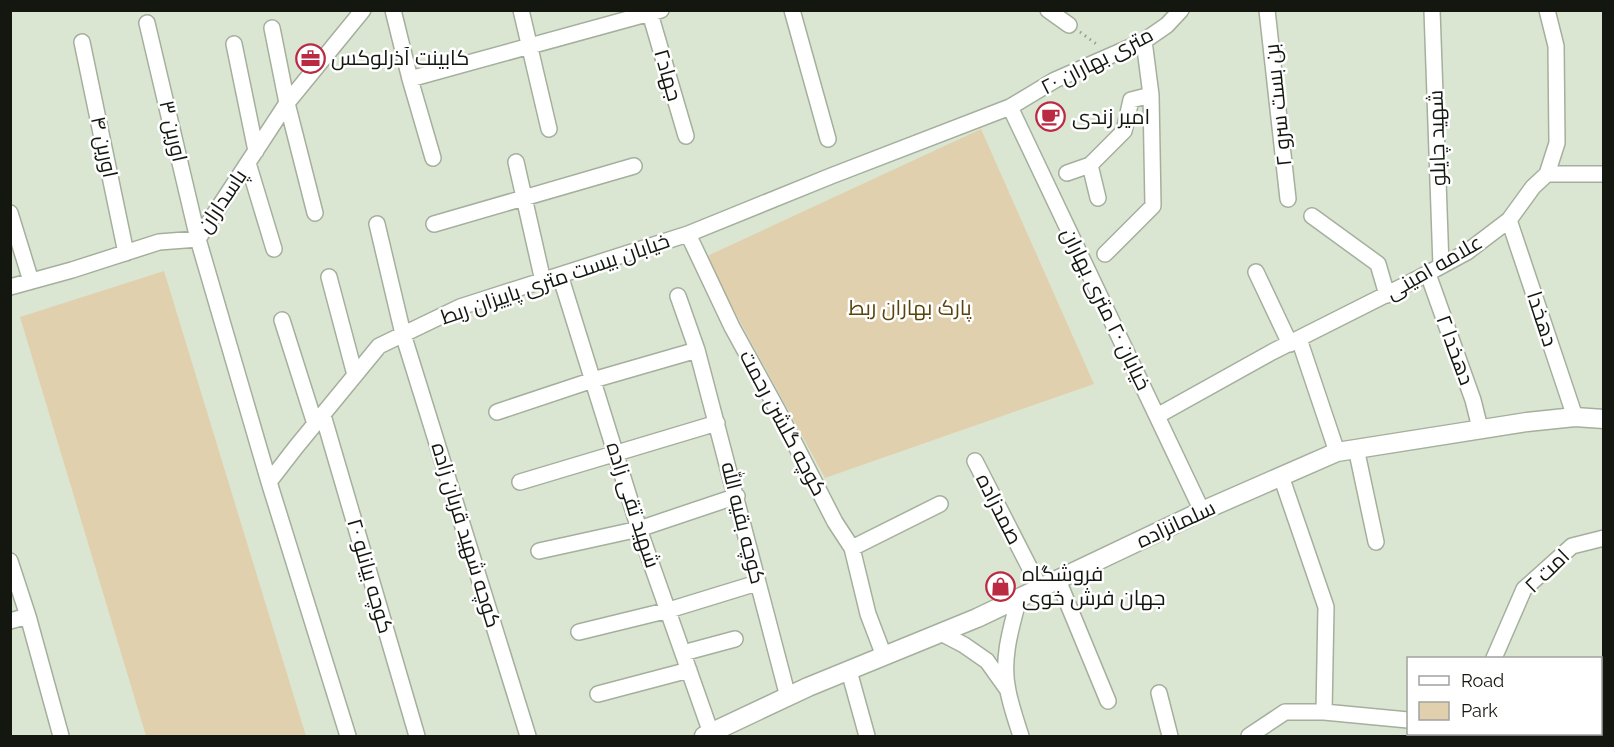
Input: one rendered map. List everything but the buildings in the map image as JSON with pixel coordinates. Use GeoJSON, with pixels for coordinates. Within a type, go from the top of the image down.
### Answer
{"type":"FeatureCollection","features":[{"type":"Feature","properties":{"kind":"main road","name":"سلمانزاده"},"geometry":{"type":"LineString","coordinates":[[708,735],[849,670],[941,633],[1019,598],[1202,510],[1337,452],[1480,428],[1575,417],[1604,419]]}},
{"type":"Feature","properties":{"kind":"street","name":"پاسداران"},"geometry":{"type":"LineString","coordinates":[[10,287],[159,242],[198,239],[287,103],[363,10]]}},
{"type":"Feature","properties":{"kind":"street"},"geometry":{"type":"LineString","coordinates":[[393,10],[433,158]]}},
{"type":"Feature","properties":{"kind":"street"},"geometry":{"type":"LineString","coordinates":[[521,10],[549,129]]}},
{"type":"Feature","properties":{"kind":"street"},"geometry":{"type":"LineString","coordinates":[[792,10],[828,139]]}},
{"type":"Feature","properties":{"kind":"street"},"geometry":{"type":"LineString","coordinates":[[1048,10],[1069,25]]}},
{"type":"Feature","properties":{"kind":"street","name":"۲۰ متری بهاران"},"geometry":{"type":"LineString","coordinates":[[1010,107],[1055,80],[1144,41],[1166,18],[1181,10]]}},
{"type":"Feature","properties":{"kind":"street","name":"بن بست سرو ۲"},"geometry":{"type":"LineString","coordinates":[[1267,10],[1288,199]]}},
{"type":"Feature","properties":{"kind":"street","name":"شهید چایلو"},"geometry":{"type":"LineString","coordinates":[[1432,10],[1434,270]]}},
{"type":"Feature","properties":{"kind":"street","name":"علامه امینی"},"geometry":{"type":"LineString","coordinates":[[1157,416],[1467,252],[1509,220],[1533,187],[1547,174],[1557,143],[1556,46],[1547,10]]}},
{"type":"Feature","properties":{"kind":"street"},"geometry":{"type":"LineString","coordinates":[[410,79],[654,12]]}},
{"type":"Feature","properties":{"kind":"street","name":"جهاد۲"},"geometry":{"type":"LineString","coordinates":[[654,12],[686,136]]}},
{"type":"Feature","properties":{"kind":"street","name":"اورین ۳"},"geometry":{"type":"LineString","coordinates":[[147,23],[198,239],[269,482]]}},
{"type":"Feature","properties":{"kind":"street"},"geometry":{"type":"LineString","coordinates":[[272,28],[287,103],[315,213]]}},
{"type":"Feature","properties":{"kind":"street"},"geometry":{"type":"LineString","coordinates":[[1105,254],[1153,206],[1151,95],[1144,41]]}},
{"type":"Feature","properties":{"kind":"street","name":"اورین ۴"},"geometry":{"type":"LineString","coordinates":[[82,42],[126,252]]}},
{"type":"Feature","properties":{"kind":"street"},"geometry":{"type":"LineString","coordinates":[[234,44],[252,157],[274,249]]}},
{"type":"Feature","properties":{"kind":"street"},"geometry":{"type":"LineString","coordinates":[[1067,173],[1090,165],[1124,131],[1131,100],[1151,95]]}},
{"type":"Feature","properties":{"kind":"street","name":"خیابان بیست متری پاییزان ربط"},"geometry":{"type":"LineString","coordinates":[[269,482],[379,346],[460,307],[688,234],[1010,107]]}},
{"type":"Feature","properties":{"kind":"street","name":"خیابان ۲۰ متری بهاران"},"geometry":{"type":"LineString","coordinates":[[1010,107],[1202,510]]}},
{"type":"Feature","properties":{"kind":"street"},"geometry":{"type":"LineString","coordinates":[[516,162],[543,281]]}},
{"type":"Feature","properties":{"kind":"street"},"geometry":{"type":"LineString","coordinates":[[1090,165],[1098,198]]}},
{"type":"Feature","properties":{"kind":"street"},"geometry":{"type":"LineString","coordinates":[[434,224],[524,200],[633,166]]}},
{"type":"Feature","properties":{"kind":"street"},"geometry":{"type":"LineString","coordinates":[[1547,174],[1604,174]]}},
{"type":"Feature","properties":{"kind":"street"},"geometry":{"type":"LineString","coordinates":[[10,213],[31,281]]}},
{"type":"Feature","properties":{"kind":"street"},"geometry":{"type":"LineString","coordinates":[[1312,216],[1378,264],[1387,295]]}},
{"type":"Feature","properties":{"kind":"street","name":"دهخدا"},"geometry":{"type":"LineString","coordinates":[[1509,220],[1575,417]]}},
{"type":"Feature","properties":{"kind":"street","name":"کوچه شهید قربان زاده"},"geometry":{"type":"LineString","coordinates":[[377,224],[403,334],[528,736]]}},
{"type":"Feature","properties":{"kind":"street","name":"کوچه گلشن رحمت"},"geometry":{"type":"LineString","coordinates":[[688,234],[732,327],[777,408],[835,522],[852,548],[868,614],[884,656]]}},
{"type":"Feature","properties":{"kind":"street","name":"دهخدا ۲"},"geometry":{"type":"LineString","coordinates":[[1434,270],[1480,428]]}},
{"type":"Feature","properties":{"kind":"street"},"geometry":{"type":"LineString","coordinates":[[1256,272],[1294,342],[1337,452]]}},
{"type":"Feature","properties":{"kind":"street","name":"شهید تقی زاده"},"geometry":{"type":"LineString","coordinates":[[560,275],[639,529],[669,610],[708,735]]}},
{"type":"Feature","properties":{"kind":"street"},"geometry":{"type":"LineString","coordinates":[[329,277],[355,375]]}},
{"type":"Feature","properties":{"kind":"street","name":"کوچه بقیه الله"},"geometry":{"type":"LineString","coordinates":[[678,296],[697,350],[788,697]]}},
{"type":"Feature","properties":{"kind":"street","name":"کوچه بیانلو ۲۰"},"geometry":{"type":"LineString","coordinates":[[282,320],[319,419],[417,736]]}},
{"type":"Feature","properties":{"kind":"street"},"geometry":{"type":"LineString","coordinates":[[497,412],[592,380],[697,350]]}},
{"type":"Feature","properties":{"kind":"street"},"geometry":{"type":"LineString","coordinates":[[520,482],[717,423]]}},
{"type":"Feature","properties":{"kind":"street"},"geometry":{"type":"LineString","coordinates":[[1356,448],[1376,542]]}},
{"type":"Feature","properties":{"kind":"street","name":"صمدزاده"},"geometry":{"type":"LineString","coordinates":[[975,461],[1040,588]]}},
{"type":"Feature","properties":{"kind":"street"},"geometry":{"type":"LineString","coordinates":[[1281,476],[1326,607],[1324,712]]}},
{"type":"Feature","properties":{"kind":"street"},"geometry":{"type":"LineString","coordinates":[[269,482],[348,736]]}},
{"type":"Feature","properties":{"kind":"street"},"geometry":{"type":"LineString","coordinates":[[539,551],[639,529],[737,496]]}},
{"type":"Feature","properties":{"kind":"street"},"geometry":{"type":"LineString","coordinates":[[852,548],[940,504]]}},
{"type":"Feature","properties":{"kind":"street","name":"امت ۲"},"geometry":{"type":"LineString","coordinates":[[1494,657],[1524,589],[1572,546],[1604,538]]}},
{"type":"Feature","properties":{"kind":"street"},"geometry":{"type":"LineString","coordinates":[[10,561],[28,616],[61,736]]}},
{"type":"Feature","properties":{"kind":"street"},"geometry":{"type":"LineString","coordinates":[[1058,580],[1108,700]]}},
{"type":"Feature","properties":{"kind":"street"},"geometry":{"type":"LineString","coordinates":[[579,632],[669,610],[757,583]]}},
{"type":"Feature","properties":{"kind":"street"},"geometry":{"type":"LineString","coordinates":[[1019,598],[1009,634],[1007,689],[1021,736]]}},
{"type":"Feature","properties":{"kind":"street"},"geometry":{"type":"LineString","coordinates":[[10,621],[28,616]]}},
{"type":"Feature","properties":{"kind":"street"},"geometry":{"type":"LineString","coordinates":[[941,633],[987,661],[1007,689]]}},
{"type":"Feature","properties":{"kind":"street"},"geometry":{"type":"LineString","coordinates":[[683,654],[735,639]]}},
{"type":"Feature","properties":{"kind":"street"},"geometry":{"type":"LineString","coordinates":[[598,694],[689,670]]}},
{"type":"Feature","properties":{"kind":"street"},"geometry":{"type":"LineString","coordinates":[[849,670],[867,736]]}},
{"type":"Feature","properties":{"kind":"street"},"geometry":{"type":"LineString","coordinates":[[1159,693],[1170,736]]}},
{"type":"Feature","properties":{"kind":"street"},"geometry":{"type":"LineString","coordinates":[[1249,736],[1285,712],[1324,712],[1407,720]]}},
{"type":"Feature","properties":{"kind":"path"},"geometry":{"type":"LineString","coordinates":[[1069,25],[1112,54]]}},
{"type":"Feature","properties":{"kind":"green space","name":"پارک بهاران ربط"},"geometry":{"type":"Polygon","coordinates":[[[981,129],[1094,384],[825,478],[705,257],[981,129]]]}},
{"type":"Feature","properties":{"kind":"green space"},"geometry":{"type":"Polygon","coordinates":[[[164,271],[306,736],[146,736],[20,317],[164,271]]]}},
{"type":"Feature","properties":{"kind":"place","name":"کابینت آذرلوکس"},"geometry":{"type":"Point","coordinates":[310,58]}},
{"type":"Feature","properties":{"kind":"place","name":"امیر زندی"},"geometry":{"type":"Point","coordinates":[1051,117]}},
{"type":"Feature","properties":{"kind":"place","name":"فروشگاه جهان فرش خوی"},"geometry":{"type":"Point","coordinates":[1001,586]}}]}
